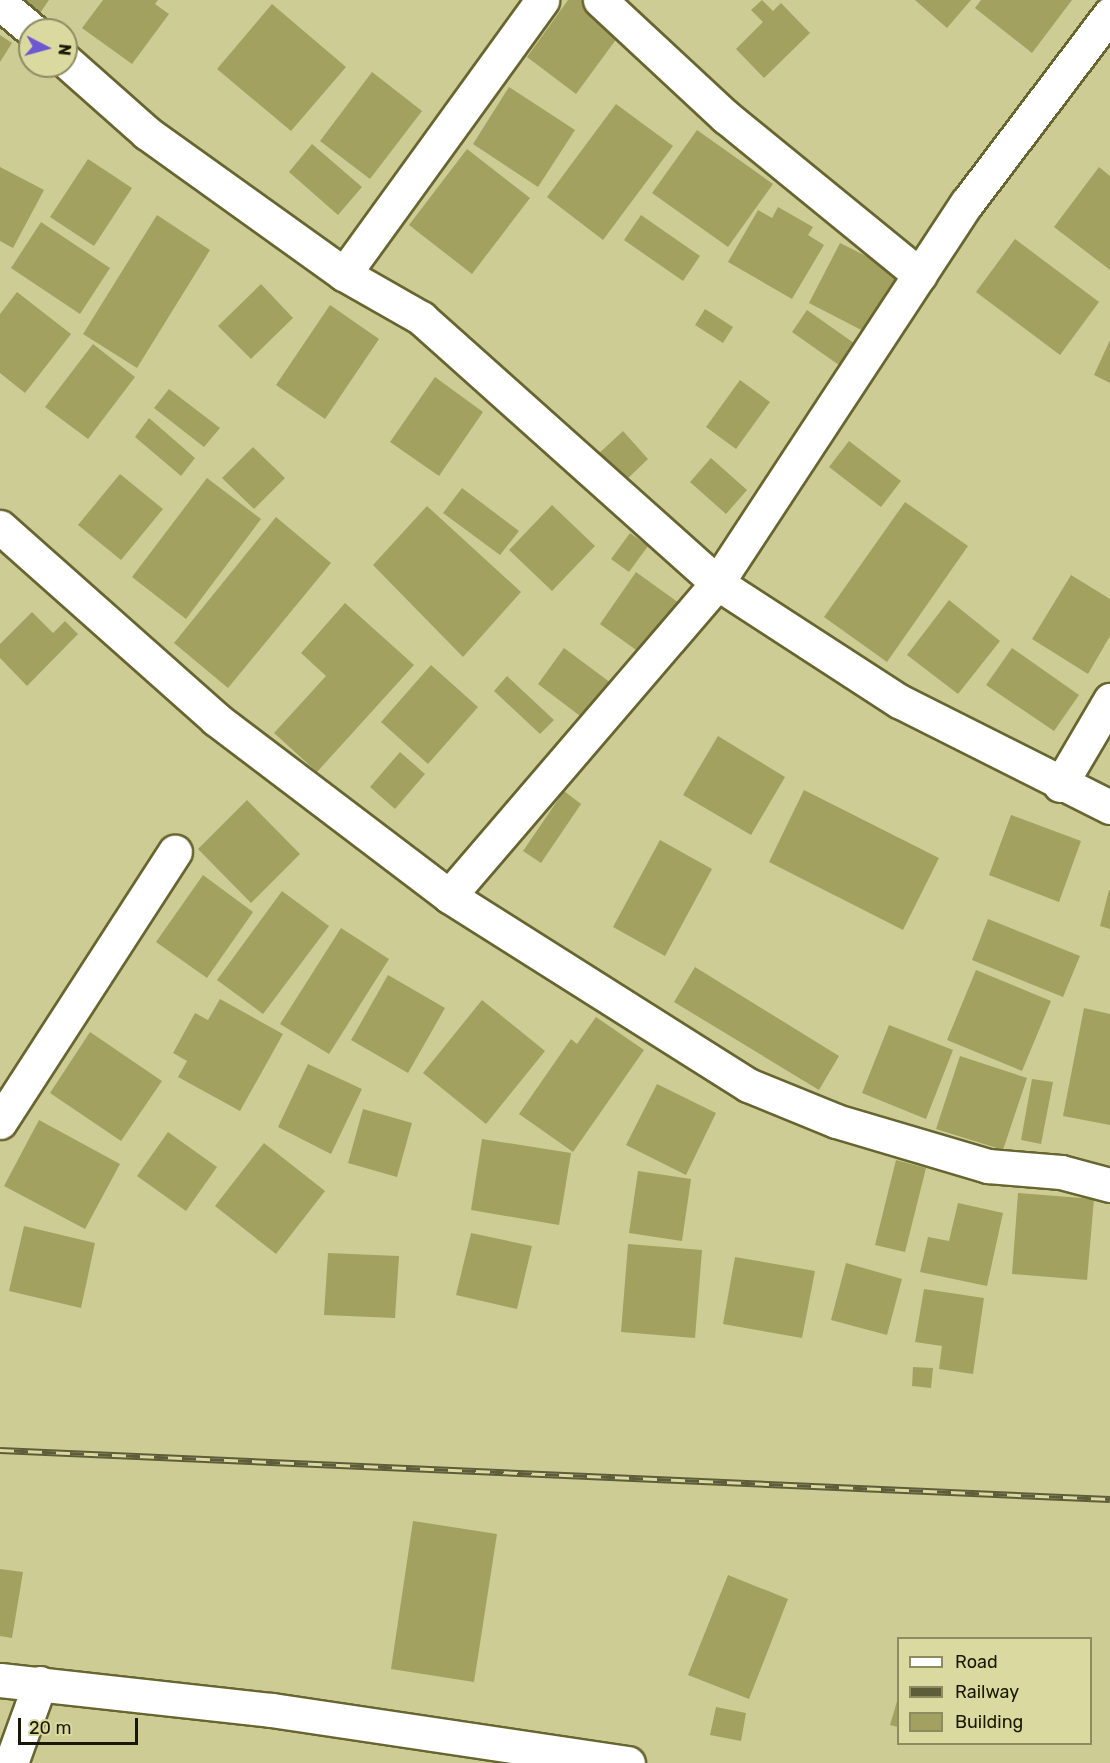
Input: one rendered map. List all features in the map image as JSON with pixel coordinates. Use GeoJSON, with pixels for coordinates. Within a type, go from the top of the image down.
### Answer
{"type":"FeatureCollection","features":[{"type":"Feature","properties":{"kind":"street"},"geometry":{"type":"LineString","coordinates":[[344,274],[542,0]]}},
{"type":"Feature","properties":{"kind":"street"},"geometry":{"type":"LineString","coordinates":[[600,0],[726,117],[920,275]]}},
{"type":"Feature","properties":{"kind":"street"},"geometry":{"type":"LineString","coordinates":[[0,3],[18,18]]}},
{"type":"Feature","properties":{"kind":"street"},"geometry":{"type":"LineString","coordinates":[[449,896],[717,583],[920,275],[1110,14]]}},
{"type":"Feature","properties":{"kind":"street"},"geometry":{"type":"LineString","coordinates":[[78,72],[147,133],[344,274],[421,318],[717,583],[899,701],[1060,786],[1110,807]]}},
{"type":"Feature","properties":{"kind":"street"},"geometry":{"type":"LineString","coordinates":[[0,527],[216,719],[449,896],[748,1085],[836,1121],[988,1166],[1060,1172],[1110,1185]]}},
{"type":"Feature","properties":{"kind":"street"},"geometry":{"type":"LineString","coordinates":[[1060,786],[1110,700]]}},
{"type":"Feature","properties":{"kind":"street"},"geometry":{"type":"LineString","coordinates":[[0,1122],[175,852]]}},
{"type":"Feature","properties":{"kind":"street"},"geometry":{"type":"LineString","coordinates":[[0,1680],[272,1710],[628,1763]]}},
{"type":"Feature","properties":{"kind":"street"},"geometry":{"type":"LineString","coordinates":[[11,1763],[40,1683]]}},
{"type":"Feature","properties":{"kind":"building"},"geometry":{"type":"Polygon","coordinates":[[[21,0],[49,0],[40,13],[21,0]]]}},
{"type":"Feature","properties":{"kind":"building"},"geometry":{"type":"Polygon","coordinates":[[[103,0],[158,0],[155,4],[169,14],[132,64],[82,28],[103,0]]]}},
{"type":"Feature","properties":{"kind":"building"},"geometry":{"type":"Polygon","coordinates":[[[568,0],[584,0],[623,30],[576,94],[527,57],[568,0]]]}},
{"type":"Feature","properties":{"kind":"building"},"geometry":{"type":"Polygon","coordinates":[[[762,0],[773,11],[781,3],[810,33],[764,78],[736,49],[763,22],[751,10],[762,0]]]}},
{"type":"Feature","properties":{"kind":"building"},"geometry":{"type":"Polygon","coordinates":[[[915,0],[971,0],[947,28],[915,0]]]}},
{"type":"Feature","properties":{"kind":"building"},"geometry":{"type":"Polygon","coordinates":[[[981,0],[1072,0],[1032,53],[975,8],[981,0]]]}},
{"type":"Feature","properties":{"kind":"building"},"geometry":{"type":"Polygon","coordinates":[[[272,4],[346,67],[291,131],[217,69],[272,4]]]}},
{"type":"Feature","properties":{"kind":"building"},"geometry":{"type":"Polygon","coordinates":[[[0,35],[12,43],[0,62],[0,35]]]}},
{"type":"Feature","properties":{"kind":"building"},"geometry":{"type":"Polygon","coordinates":[[[372,72],[422,111],[370,179],[320,141],[372,72]]]}},
{"type":"Feature","properties":{"kind":"building"},"geometry":{"type":"Polygon","coordinates":[[[509,87],[575,130],[538,187],[473,144],[509,87]]]}},
{"type":"Feature","properties":{"kind":"building"},"geometry":{"type":"Polygon","coordinates":[[[616,104],[673,146],[603,240],[547,197],[616,104]]]}},
{"type":"Feature","properties":{"kind":"building"},"geometry":{"type":"Polygon","coordinates":[[[697,130],[773,184],[728,247],[652,193],[697,130]]]}},
{"type":"Feature","properties":{"kind":"building"},"geometry":{"type":"Polygon","coordinates":[[[312,144],[362,187],[338,215],[289,172],[312,144]]]}},
{"type":"Feature","properties":{"kind":"building"},"geometry":{"type":"Polygon","coordinates":[[[467,149],[530,198],[472,274],[409,225],[467,149]]]}},
{"type":"Feature","properties":{"kind":"building"},"geometry":{"type":"Polygon","coordinates":[[[88,159],[132,188],[94,246],[50,217],[88,159]]]}},
{"type":"Feature","properties":{"kind":"building"},"geometry":{"type":"Polygon","coordinates":[[[0,167],[44,190],[13,248],[0,241],[0,167]]]}},
{"type":"Feature","properties":{"kind":"building"},"geometry":{"type":"Polygon","coordinates":[[[1099,167],[1110,176],[1110,270],[1054,227],[1099,167]]]}},
{"type":"Feature","properties":{"kind":"building"},"geometry":{"type":"Polygon","coordinates":[[[778,207],[813,227],[808,235],[824,245],[792,299],[728,262],[758,210],[772,218],[778,207]]]}},
{"type":"Feature","properties":{"kind":"building"},"geometry":{"type":"Polygon","coordinates":[[[157,215],[210,250],[137,368],[83,334],[157,215]]]}},
{"type":"Feature","properties":{"kind":"building"},"geometry":{"type":"Polygon","coordinates":[[[641,215],[700,256],[683,281],[624,240],[641,215]]]}},
{"type":"Feature","properties":{"kind":"building"},"geometry":{"type":"Polygon","coordinates":[[[41,222],[110,268],[80,314],[11,268],[41,222]]]}},
{"type":"Feature","properties":{"kind":"building"},"geometry":{"type":"Polygon","coordinates":[[[1015,239],[1099,302],[1060,355],[976,292],[1015,239]]]}},
{"type":"Feature","properties":{"kind":"building"},"geometry":{"type":"Polygon","coordinates":[[[840,243],[902,274],[871,335],[809,303],[840,243]]]}},
{"type":"Feature","properties":{"kind":"building"},"geometry":{"type":"Polygon","coordinates":[[[261,284],[293,318],[251,359],[218,326],[261,284]]]}},
{"type":"Feature","properties":{"kind":"building"},"geometry":{"type":"Polygon","coordinates":[[[17,292],[71,334],[25,393],[0,373],[0,314],[17,292]]]}},
{"type":"Feature","properties":{"kind":"building"},"geometry":{"type":"Polygon","coordinates":[[[330,305],[379,339],[325,419],[276,385],[330,305]]]}},
{"type":"Feature","properties":{"kind":"building"},"geometry":{"type":"Polygon","coordinates":[[[705,309],[733,327],[723,343],[695,325],[705,309]]]}},
{"type":"Feature","properties":{"kind":"building"},"geometry":{"type":"Polygon","coordinates":[[[807,310],[861,348],[846,370],[792,332],[807,310]]]}},
{"type":"Feature","properties":{"kind":"building"},"geometry":{"type":"Polygon","coordinates":[[[1110,340],[1110,383],[1094,375],[1110,340]]]}},
{"type":"Feature","properties":{"kind":"building"},"geometry":{"type":"Polygon","coordinates":[[[93,344],[135,377],[88,439],[45,407],[93,344]]]}},
{"type":"Feature","properties":{"kind":"building"},"geometry":{"type":"Polygon","coordinates":[[[435,377],[483,412],[439,476],[390,442],[435,377]]]}},
{"type":"Feature","properties":{"kind":"building"},"geometry":{"type":"Polygon","coordinates":[[[740,380],[770,402],[736,449],[706,427],[740,380]]]}},
{"type":"Feature","properties":{"kind":"building"},"geometry":{"type":"Polygon","coordinates":[[[169,389],[220,428],[204,447],[154,408],[169,389]]]}},
{"type":"Feature","properties":{"kind":"building"},"geometry":{"type":"Polygon","coordinates":[[[149,418],[195,458],[181,476],[135,437],[149,418]]]}},
{"type":"Feature","properties":{"kind":"building"},"geometry":{"type":"Polygon","coordinates":[[[623,431],[648,459],[621,485],[595,457],[623,431]]]}},
{"type":"Feature","properties":{"kind":"building"},"geometry":{"type":"Polygon","coordinates":[[[849,441],[901,481],[881,507],[829,467],[849,441]]]}},
{"type":"Feature","properties":{"kind":"building"},"geometry":{"type":"Polygon","coordinates":[[[253,447],[285,478],[254,509],[222,478],[253,447]]]}},
{"type":"Feature","properties":{"kind":"building"},"geometry":{"type":"Polygon","coordinates":[[[711,458],[747,490],[726,514],[690,482],[711,458]]]}},
{"type":"Feature","properties":{"kind":"building"},"geometry":{"type":"Polygon","coordinates":[[[120,474],[163,509],[121,560],[78,525],[120,474]]]}},
{"type":"Feature","properties":{"kind":"building"},"geometry":{"type":"Polygon","coordinates":[[[207,478],[261,519],[186,619],[132,577],[207,478]]]}},
{"type":"Feature","properties":{"kind":"building"},"geometry":{"type":"Polygon","coordinates":[[[462,488],[519,531],[500,555],[443,513],[462,488]]]}},
{"type":"Feature","properties":{"kind":"building"},"geometry":{"type":"Polygon","coordinates":[[[905,502],[968,546],[887,662],[824,617],[905,502]]]}},
{"type":"Feature","properties":{"kind":"building"},"geometry":{"type":"Polygon","coordinates":[[[552,505],[595,546],[552,591],[509,550],[552,505]]]}},
{"type":"Feature","properties":{"kind":"building"},"geometry":{"type":"Polygon","coordinates":[[[427,506],[521,592],[463,657],[373,565],[427,506]]]}},
{"type":"Feature","properties":{"kind":"building"},"geometry":{"type":"Polygon","coordinates":[[[276,517],[331,563],[228,688],[174,643],[276,517]]]}},
{"type":"Feature","properties":{"kind":"building"},"geometry":{"type":"Polygon","coordinates":[[[630,533],[648,546],[629,572],[611,559],[630,533]]]}},
{"type":"Feature","properties":{"kind":"building"},"geometry":{"type":"Polygon","coordinates":[[[636,572],[679,603],[643,655],[600,624],[636,572]]]}},
{"type":"Feature","properties":{"kind":"building"},"geometry":{"type":"Polygon","coordinates":[[[1071,575],[1110,599],[1110,636],[1088,674],[1032,639],[1071,575]]]}},
{"type":"Feature","properties":{"kind":"building"},"geometry":{"type":"Polygon","coordinates":[[[949,600],[1000,641],[958,694],[907,655],[949,600]]]}},
{"type":"Feature","properties":{"kind":"building"},"geometry":{"type":"Polygon","coordinates":[[[345,603],[414,665],[317,772],[274,733],[326,676],[301,653],[345,603]]]}},
{"type":"Feature","properties":{"kind":"building"},"geometry":{"type":"Polygon","coordinates":[[[32,612],[53,633],[65,621],[78,634],[27,686],[0,658],[0,644],[32,612]]]}},
{"type":"Feature","properties":{"kind":"building"},"geometry":{"type":"Polygon","coordinates":[[[564,648],[611,683],[584,719],[538,684],[564,648]]]}},
{"type":"Feature","properties":{"kind":"building"},"geometry":{"type":"Polygon","coordinates":[[[1012,648],[1079,695],[1054,731],[986,685],[1012,648]]]}},
{"type":"Feature","properties":{"kind":"building"},"geometry":{"type":"Polygon","coordinates":[[[431,665],[478,707],[428,764],[381,722],[431,665]]]}},
{"type":"Feature","properties":{"kind":"building"},"geometry":{"type":"Polygon","coordinates":[[[507,676],[554,720],[540,734],[494,691],[507,676]]]}},
{"type":"Feature","properties":{"kind":"building"},"geometry":{"type":"Polygon","coordinates":[[[718,736],[785,777],[751,835],[683,795],[718,736]]]}},
{"type":"Feature","properties":{"kind":"building"},"geometry":{"type":"Polygon","coordinates":[[[400,752],[425,774],[395,809],[370,787],[400,752]]]}},
{"type":"Feature","properties":{"kind":"building"},"geometry":{"type":"Polygon","coordinates":[[[804,790],[939,858],[903,930],[769,862],[804,790]]]}},
{"type":"Feature","properties":{"kind":"building"},"geometry":{"type":"Polygon","coordinates":[[[564,791],[581,804],[541,863],[523,851],[564,791]]]}},
{"type":"Feature","properties":{"kind":"building"},"geometry":{"type":"Polygon","coordinates":[[[247,800],[300,854],[251,903],[198,849],[247,800]]]}},
{"type":"Feature","properties":{"kind":"building"},"geometry":{"type":"Polygon","coordinates":[[[1011,815],[1081,841],[1059,902],[989,875],[1011,815]]]}},
{"type":"Feature","properties":{"kind":"building"},"geometry":{"type":"Polygon","coordinates":[[[660,840],[712,869],[665,956],[613,927],[660,840]]]}},
{"type":"Feature","properties":{"kind":"building"},"geometry":{"type":"Polygon","coordinates":[[[203,875],[253,912],[207,978],[156,942],[203,875]]]}},
{"type":"Feature","properties":{"kind":"building"},"geometry":{"type":"Polygon","coordinates":[[[1110,890],[1110,929],[1100,926],[1110,890]]]}},
{"type":"Feature","properties":{"kind":"building"},"geometry":{"type":"Polygon","coordinates":[[[282,891],[329,926],[263,1014],[217,980],[282,891]]]}},
{"type":"Feature","properties":{"kind":"building"},"geometry":{"type":"Polygon","coordinates":[[[988,919],[1080,956],[1063,997],[972,960],[988,919]]]}},
{"type":"Feature","properties":{"kind":"building"},"geometry":{"type":"Polygon","coordinates":[[[341,928],[389,959],[329,1054],[280,1024],[341,928]]]}},
{"type":"Feature","properties":{"kind":"building"},"geometry":{"type":"Polygon","coordinates":[[[695,967],[839,1056],[819,1090],[674,1002],[695,967]]]}},
{"type":"Feature","properties":{"kind":"building"},"geometry":{"type":"Polygon","coordinates":[[[976,970],[1051,1001],[1022,1071],[947,1040],[976,970]]]}},
{"type":"Feature","properties":{"kind":"building"},"geometry":{"type":"Polygon","coordinates":[[[388,975],[445,1008],[408,1073],[351,1040],[388,975]]]}},
{"type":"Feature","properties":{"kind":"building"},"geometry":{"type":"Polygon","coordinates":[[[220,999],[283,1034],[240,1111],[178,1077],[187,1061],[173,1053],[195,1013],[208,1020],[220,999]]]}},
{"type":"Feature","properties":{"kind":"building"},"geometry":{"type":"Polygon","coordinates":[[[482,1000],[545,1051],[486,1124],[423,1073],[482,1000]]]}},
{"type":"Feature","properties":{"kind":"building"},"geometry":{"type":"Polygon","coordinates":[[[1084,1008],[1110,1014],[1110,1125],[1063,1116],[1084,1008]]]}},
{"type":"Feature","properties":{"kind":"building"},"geometry":{"type":"Polygon","coordinates":[[[596,1017],[644,1050],[573,1152],[519,1114],[571,1039],[577,1044],[596,1017]]]}},
{"type":"Feature","properties":{"kind":"building"},"geometry":{"type":"Polygon","coordinates":[[[889,1025],[953,1050],[926,1119],[862,1093],[889,1025]]]}},
{"type":"Feature","properties":{"kind":"building"},"geometry":{"type":"Polygon","coordinates":[[[90,1032],[162,1081],[121,1141],[50,1093],[90,1032]]]}},
{"type":"Feature","properties":{"kind":"building"},"geometry":{"type":"Polygon","coordinates":[[[960,1056],[1027,1078],[1003,1150],[936,1129],[960,1056]]]}},
{"type":"Feature","properties":{"kind":"building"},"geometry":{"type":"Polygon","coordinates":[[[308,1064],[362,1089],[331,1154],[278,1127],[308,1064]]]}},
{"type":"Feature","properties":{"kind":"building"},"geometry":{"type":"Polygon","coordinates":[[[1032,1079],[1053,1082],[1041,1144],[1021,1140],[1032,1079]]]}},
{"type":"Feature","properties":{"kind":"building"},"geometry":{"type":"Polygon","coordinates":[[[657,1084],[716,1113],[686,1175],[626,1145],[657,1084]]]}},
{"type":"Feature","properties":{"kind":"building"},"geometry":{"type":"Polygon","coordinates":[[[363,1109],[412,1123],[397,1177],[348,1163],[363,1109]]]}},
{"type":"Feature","properties":{"kind":"building"},"geometry":{"type":"Polygon","coordinates":[[[39,1120],[120,1164],[85,1229],[4,1186],[39,1120]]]}},
{"type":"Feature","properties":{"kind":"building"},"geometry":{"type":"Polygon","coordinates":[[[168,1132],[217,1167],[186,1211],[137,1176],[168,1132]]]}},
{"type":"Feature","properties":{"kind":"building"},"geometry":{"type":"Polygon","coordinates":[[[482,1139],[571,1153],[559,1225],[471,1210],[482,1139]]]}},
{"type":"Feature","properties":{"kind":"building"},"geometry":{"type":"Polygon","coordinates":[[[264,1143],[325,1191],[276,1254],[215,1206],[264,1143]]]}},
{"type":"Feature","properties":{"kind":"building"},"geometry":{"type":"Polygon","coordinates":[[[896,1160],[926,1168],[905,1252],[875,1245],[896,1160]]]}},
{"type":"Feature","properties":{"kind":"building"},"geometry":{"type":"Polygon","coordinates":[[[638,1171],[691,1179],[682,1241],[629,1233],[638,1171]]]}},
{"type":"Feature","properties":{"kind":"building"},"geometry":{"type":"Polygon","coordinates":[[[1018,1193],[1094,1199],[1087,1280],[1012,1274],[1018,1193]]]}},
{"type":"Feature","properties":{"kind":"building"},"geometry":{"type":"Polygon","coordinates":[[[958,1203],[1003,1213],[987,1286],[920,1272],[928,1237],[949,1241],[958,1203]]]}},
{"type":"Feature","properties":{"kind":"building"},"geometry":{"type":"Polygon","coordinates":[[[24,1226],[95,1243],[81,1308],[9,1291],[24,1226]]]}},
{"type":"Feature","properties":{"kind":"building"},"geometry":{"type":"Polygon","coordinates":[[[471,1233],[532,1246],[517,1309],[456,1295],[471,1233]]]}},
{"type":"Feature","properties":{"kind":"building"},"geometry":{"type":"Polygon","coordinates":[[[628,1244],[702,1250],[695,1338],[621,1332],[628,1244]]]}},
{"type":"Feature","properties":{"kind":"building"},"geometry":{"type":"Polygon","coordinates":[[[328,1253],[399,1256],[395,1318],[324,1315],[328,1253]]]}},
{"type":"Feature","properties":{"kind":"building"},"geometry":{"type":"Polygon","coordinates":[[[735,1257],[815,1271],[802,1338],[723,1324],[735,1257]]]}},
{"type":"Feature","properties":{"kind":"building"},"geometry":{"type":"Polygon","coordinates":[[[846,1263],[902,1279],[887,1335],[831,1320],[846,1263]]]}},
{"type":"Feature","properties":{"kind":"building"},"geometry":{"type":"Polygon","coordinates":[[[924,1289],[984,1298],[973,1374],[939,1369],[942,1346],[915,1342],[924,1289]]]}},
{"type":"Feature","properties":{"kind":"building"},"geometry":{"type":"Polygon","coordinates":[[[913,1367],[933,1368],[931,1388],[912,1386],[913,1367]]]}},
{"type":"Feature","properties":{"kind":"building"},"geometry":{"type":"Polygon","coordinates":[[[413,1521],[497,1534],[474,1682],[391,1669],[413,1521]]]}},
{"type":"Feature","properties":{"kind":"building"},"geometry":{"type":"Polygon","coordinates":[[[0,1569],[23,1572],[12,1638],[0,1636],[0,1569]]]}},
{"type":"Feature","properties":{"kind":"building"},"geometry":{"type":"Polygon","coordinates":[[[728,1575],[788,1599],[749,1699],[688,1675],[728,1575]]]}},
{"type":"Feature","properties":{"kind":"building"},"geometry":{"type":"Polygon","coordinates":[[[897,1701],[897,1727],[890,1725],[897,1701]]]}},
{"type":"Feature","properties":{"kind":"building"},"geometry":{"type":"Polygon","coordinates":[[[716,1707],[746,1713],[741,1741],[710,1735],[716,1707]]]}},
{"type":"Feature","properties":{"kind":"railway"},"geometry":{"type":"LineString","coordinates":[[0,1450],[1110,1499]]}}]}
